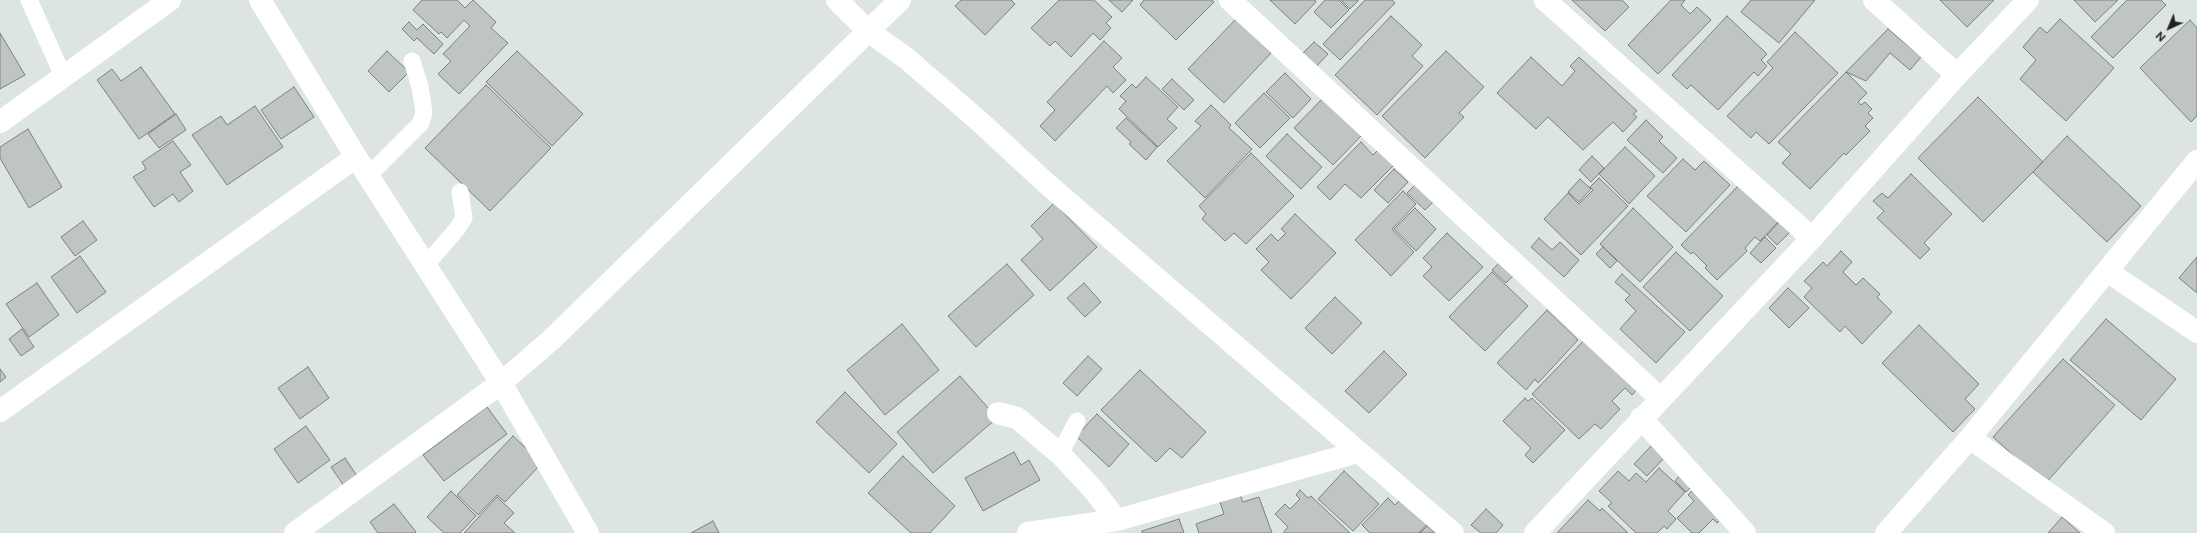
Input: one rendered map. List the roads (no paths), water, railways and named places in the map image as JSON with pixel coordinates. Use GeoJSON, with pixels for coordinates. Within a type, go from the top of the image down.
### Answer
{"type":"FeatureCollection","features":[{"type":"Feature","properties":{"kind":"street"},"geometry":{"type":"LineString","coordinates":[[0,122],[170,0]]}},
{"type":"Feature","properties":{"kind":"street"},"geometry":{"type":"LineString","coordinates":[[260,0],[356,157],[501,383],[588,533]]}},
{"type":"Feature","properties":{"kind":"street"},"geometry":{"type":"LineString","coordinates":[[838,0],[868,31],[906,58],[979,121],[1046,183],[1452,533]]}},
{"type":"Feature","properties":{"kind":"street"},"geometry":{"type":"LineString","coordinates":[[295,533],[501,383],[551,340],[900,0]]}},
{"type":"Feature","properties":{"kind":"street"},"geometry":{"type":"LineString","coordinates":[[1230,0],[1661,399]]}},
{"type":"Feature","properties":{"kind":"street"},"geometry":{"type":"LineString","coordinates":[[1545,0],[1812,238]]}},
{"type":"Feature","properties":{"kind":"street"},"geometry":{"type":"LineString","coordinates":[[1874,0],[1957,75]]}},
{"type":"Feature","properties":{"kind":"street"},"geometry":{"type":"LineString","coordinates":[[1535,533],[1641,418],[1661,399],[1812,238],[1957,75],[2028,0]]}},
{"type":"Feature","properties":{"kind":"street"},"geometry":{"type":"LineString","coordinates":[[0,411],[356,157]]}},
{"type":"Feature","properties":{"kind":"street"},"geometry":{"type":"LineString","coordinates":[[1886,533],[1970,438],[2197,161]]}},
{"type":"Feature","properties":{"kind":"street"},"geometry":{"type":"LineString","coordinates":[[2107,271],[2197,332]]}},
{"type":"Feature","properties":{"kind":"street"},"geometry":{"type":"LineString","coordinates":[[998,413],[1017,418],[1060,454],[1091,487],[1117,520]]}},
{"type":"Feature","properties":{"kind":"street"},"geometry":{"type":"LineString","coordinates":[[1641,418],[1745,533]]}},
{"type":"Feature","properties":{"kind":"street"},"geometry":{"type":"LineString","coordinates":[[1970,438],[2104,533]]}},
{"type":"Feature","properties":{"kind":"street"},"geometry":{"type":"LineString","coordinates":[[1028,533],[1117,520],[1358,452]]}},
{"type":"Feature","properties":{"kind":"lane"},"geometry":{"type":"LineString","coordinates":[[29,0],[64,76]]}},
{"type":"Feature","properties":{"kind":"lane"},"geometry":{"type":"LineString","coordinates":[[368,176],[421,123],[424,112],[420,87],[412,61]]}},
{"type":"Feature","properties":{"kind":"lane"},"geometry":{"type":"LineString","coordinates":[[425,266],[457,229],[464,218],[460,192]]}},
{"type":"Feature","properties":{"kind":"lane"},"geometry":{"type":"LineString","coordinates":[[1060,454],[1077,421]]}}]}
